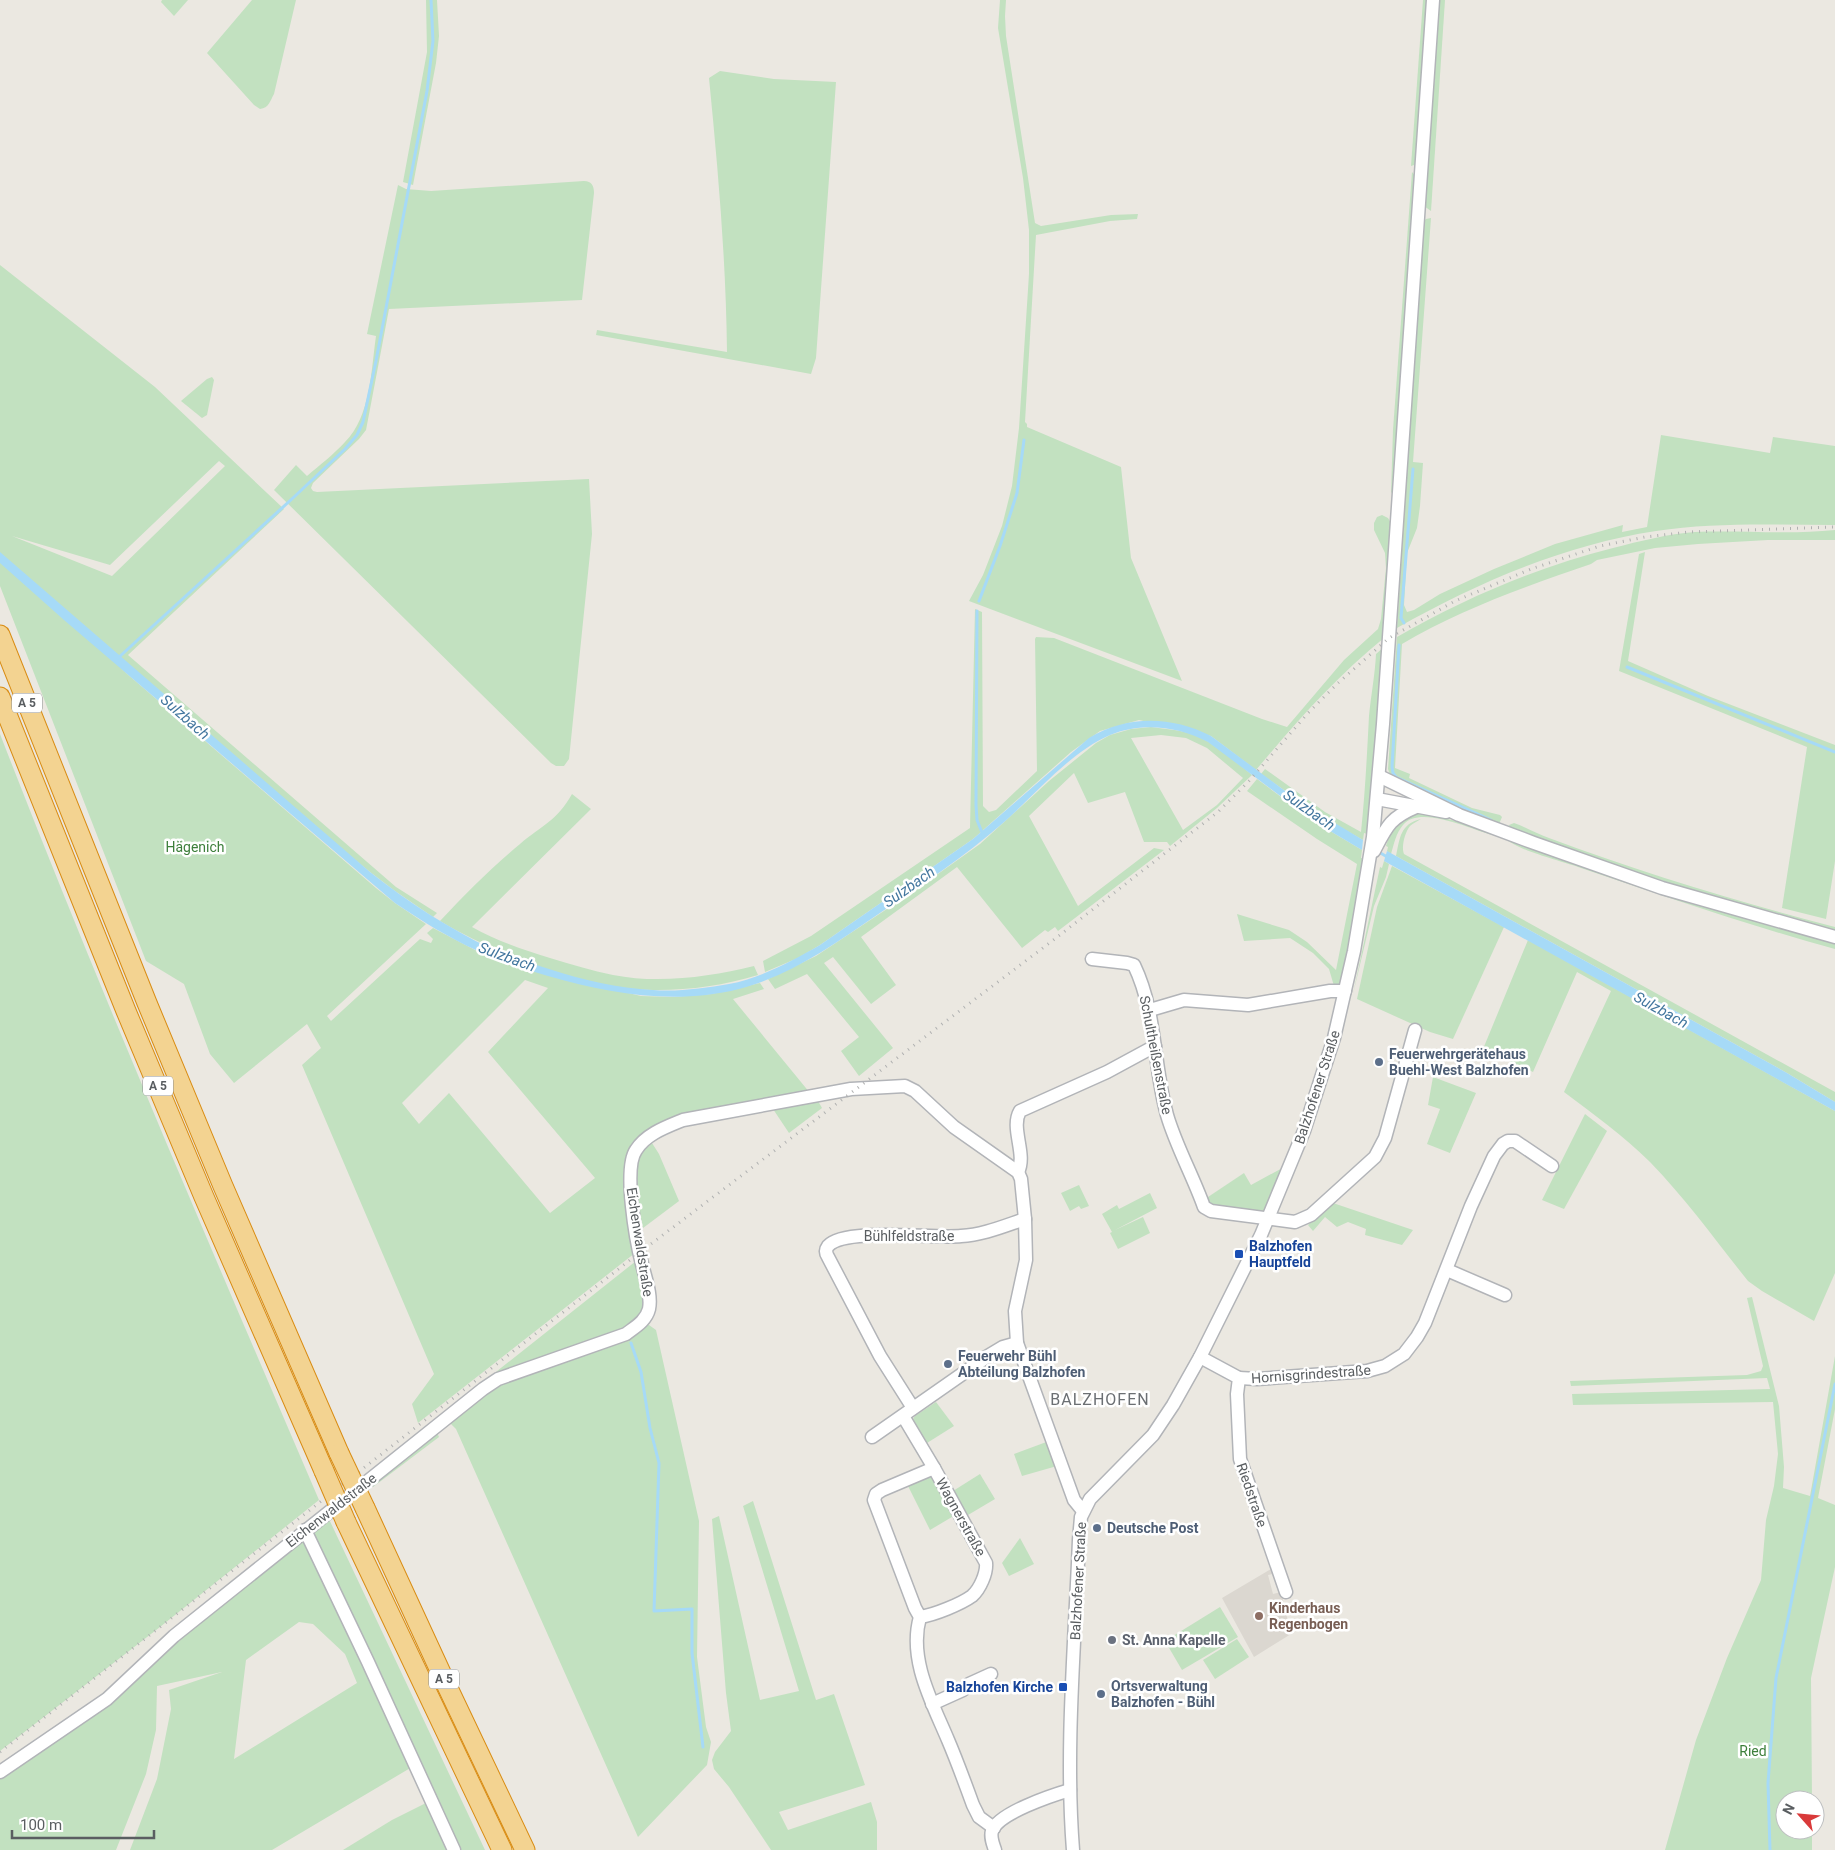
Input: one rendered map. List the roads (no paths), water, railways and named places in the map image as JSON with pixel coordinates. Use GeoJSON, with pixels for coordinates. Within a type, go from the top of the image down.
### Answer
{"type":"FeatureCollection","features":[{"type":"Feature","properties":{"kind":"highway","name":"A 5"},"geometry":{"type":"LineString","coordinates":[[0,635],[222,1186],[339,1453],[448,1688],[526,1850]]}},
{"type":"Feature","properties":{"kind":"highway","name":"A 5"},"geometry":{"type":"LineString","coordinates":[[0,697],[141,1047],[204,1197],[346,1522],[502,1850]]}},
{"type":"Feature","properties":{"kind":"street","name":"Balzhofener Straße"},"geometry":{"type":"LineString","coordinates":[[1073,1850],[1070,1790],[1079,1540],[1083,1511],[1098,1489],[1134,1456],[1153,1434],[1173,1405],[1241,1277],[1268,1219],[1321,1082],[1345,991],[1370,860],[1376,839],[1377,799],[1433,0]]}},
{"type":"Feature","properties":{"kind":"street"},"geometry":{"type":"LineString","coordinates":[[1379,776],[1459,815],[1534,843],[1662,888],[1835,937]]}},
{"type":"Feature","properties":{"kind":"street"},"geometry":{"type":"LineString","coordinates":[[1377,799],[1459,815]]}},
{"type":"Feature","properties":{"kind":"street"},"geometry":{"type":"LineString","coordinates":[[1376,839],[1400,814],[1416,807]]}},
{"type":"Feature","properties":{"kind":"street","name":"Schultheißenstraße"},"geometry":{"type":"LineString","coordinates":[[1092,959],[1134,965],[1150,1010],[1167,1114],[1204,1207],[1211,1212],[1268,1219]]}},
{"type":"Feature","properties":{"kind":"street"},"geometry":{"type":"LineString","coordinates":[[1150,1010],[1184,1000],[1248,1005],[1330,991],[1345,991]]}},
{"type":"Feature","properties":{"kind":"street"},"geometry":{"type":"LineString","coordinates":[[1268,1219],[1288,1222],[1303,1220],[1318,1209],[1375,1157],[1385,1138],[1415,1030]]}},
{"type":"Feature","properties":{"kind":"street"},"geometry":{"type":"LineString","coordinates":[[1083,1511],[1074,1500],[1017,1343],[1015,1311],[1026,1260],[1025,1219],[1021,1179],[1018,1172],[1022,1165],[1017,1120],[1020,1111],[1107,1072],[1155,1046]]}},
{"type":"Feature","properties":{"kind":"street","name":"Eichenwaldstraße"},"geometry":{"type":"LineString","coordinates":[[0,1772],[107,1699],[174,1636],[484,1389],[498,1380],[626,1334],[642,1321],[649,1309],[649,1299],[639,1253],[631,1191],[630,1166],[632,1156],[644,1141],[668,1126],[684,1120],[717,1113],[852,1089],[905,1086],[915,1091],[954,1127],[1018,1172]]}},
{"type":"Feature","properties":{"kind":"street","name":"Hornisgrindestraße"},"geometry":{"type":"LineString","coordinates":[[1239,1378],[1257,1379],[1367,1371],[1391,1363],[1404,1354],[1417,1337],[1447,1270],[1484,1176],[1498,1149],[1508,1141],[1515,1141],[1552,1166]]}},
{"type":"Feature","properties":{"kind":"street","name":"Bühlfeldstraße"},"geometry":{"type":"LineString","coordinates":[[914,1408],[880,1356],[828,1257],[827,1247],[840,1240],[861,1236],[950,1237],[974,1235],[1025,1219]]}},
{"type":"Feature","properties":{"kind":"street"},"geometry":{"type":"LineString","coordinates":[[1447,1270],[1505,1295]]}},
{"type":"Feature","properties":{"kind":"street"},"geometry":{"type":"LineString","coordinates":[[872,1437],[988,1356],[1003,1347],[1017,1343]]}},
{"type":"Feature","properties":{"kind":"street"},"geometry":{"type":"LineString","coordinates":[[1200,1357],[1239,1378]]}},
{"type":"Feature","properties":{"kind":"street","name":"Riedstraße"},"geometry":{"type":"LineString","coordinates":[[1239,1378],[1237,1394],[1240,1459],[1286,1592]]}},
{"type":"Feature","properties":{"kind":"street","name":"Wagnerstraße"},"geometry":{"type":"LineString","coordinates":[[903,1416],[984,1556],[986,1568],[972,1596],[932,1615],[920,1617]]}},
{"type":"Feature","properties":{"kind":"street"},"geometry":{"type":"LineString","coordinates":[[934,1468],[882,1490],[876,1494],[874,1500],[914,1608],[920,1617],[917,1636],[918,1658],[932,1704],[974,1805],[980,1817],[994,1828]]}},
{"type":"Feature","properties":{"kind":"street"},"geometry":{"type":"LineString","coordinates":[[305,1530],[454,1850]]}},
{"type":"Feature","properties":{"kind":"street"},"geometry":{"type":"LineString","coordinates":[[932,1704],[963,1690],[970,1684],[990,1674]]}},
{"type":"Feature","properties":{"kind":"street"},"geometry":{"type":"LineString","coordinates":[[995,1850],[992,1836],[994,1828],[1005,1816],[1070,1790]]}},
{"type":"Feature","properties":{"kind":"water"},"geometry":{"type":"Polygon","coordinates":[[[0,552],[370,872],[399,894],[444,923],[492,949],[549,969],[601,983],[653,990],[691,989],[753,978],[787,963],[820,945],[973,839],[1089,738],[1104,730],[1134,722],[1165,722],[1196,729],[1211,736],[1300,802],[1363,840],[1362,850],[1315,822],[1208,742],[1172,729],[1134,728],[1110,735],[1081,752],[988,836],[844,937],[793,968],[758,983],[715,994],[667,997],[595,988],[539,973],[487,955],[446,935],[395,903],[64,620],[0,563],[0,552]]]}},
{"type":"Feature","properties":{"kind":"water"},"geometry":{"type":"Polygon","coordinates":[[[1387,851],[1787,1073],[1835,1102],[1835,1111],[1384,861],[1387,851]]]}},
{"type":"Feature","properties":{"kind":"waterway"},"geometry":{"type":"LineString","coordinates":[[118,658],[294,497],[345,449],[357,435],[363,422],[376,361],[427,91],[433,41],[431,0]]}},
{"type":"Feature","properties":{"kind":"waterway"},"geometry":{"type":"LineString","coordinates":[[979,601],[1000,546],[1017,493],[1024,440]]}},
{"type":"Feature","properties":{"kind":"waterway"},"geometry":{"type":"LineString","coordinates":[[1404,623],[1401,618],[1413,469]]}},
{"type":"Feature","properties":{"kind":"waterway"},"geometry":{"type":"LineString","coordinates":[[977,611],[976,805],[977,820],[983,835]]}},
{"type":"Feature","properties":{"kind":"waterway"},"geometry":{"type":"LineString","coordinates":[[1399,645],[1393,773],[1396,777],[1491,820]]}},
{"type":"Feature","properties":{"kind":"waterway"},"geometry":{"type":"LineString","coordinates":[[1627,667],[1835,752]]}},
{"type":"Feature","properties":{"kind":"waterway","name":"Sulzbach"},"geometry":{"type":"LineString","coordinates":[[1377,851],[1389,858]]}},
{"type":"Feature","properties":{"kind":"waterway"},"geometry":{"type":"LineString","coordinates":[[631,1343],[641,1372],[650,1428],[659,1463],[654,1611],[692,1609],[692,1653],[703,1747]]}},
{"type":"Feature","properties":{"kind":"waterway"},"geometry":{"type":"LineString","coordinates":[[1770,1850],[1768,1783],[1776,1678],[1835,1384]]}},
{"type":"Feature","properties":{"kind":"railway"},"geometry":{"type":"LineString","coordinates":[[0,1752],[639,1253],[1056,938],[1218,812],[1249,781],[1308,713],[1338,683],[1389,638],[1455,601],[1531,569],[1600,546],[1645,537],[1689,532],[1835,527]]}},
{"type":"Feature","properties":{"kind":"place","name":"Feuerwehrgerätehaus Buehl-West Balzhofen"},"geometry":{"type":"Point","coordinates":[1379,1062]}},
{"type":"Feature","properties":{"kind":"place","name":"Balzhofen Hauptfeld"},"geometry":{"type":"Point","coordinates":[1239,1254]}},
{"type":"Feature","properties":{"kind":"place","name":"Feuerwehr Bühl Abteilung Balzhofen"},"geometry":{"type":"Point","coordinates":[948,1364]}},
{"type":"Feature","properties":{"kind":"place","name":"Deutsche Post"},"geometry":{"type":"Point","coordinates":[1097,1528]}},
{"type":"Feature","properties":{"kind":"place","name":"Kinderhaus Regenbogen"},"geometry":{"type":"Point","coordinates":[1259,1616]}},
{"type":"Feature","properties":{"kind":"place","name":"St. Anna Kapelle"},"geometry":{"type":"Point","coordinates":[1112,1640]}},
{"type":"Feature","properties":{"kind":"place","name":"Balzhofen Kirche"},"geometry":{"type":"Point","coordinates":[1063,1687]}},
{"type":"Feature","properties":{"kind":"place","name":"Ortsverwaltung Balzhofen - Bühl"},"geometry":{"type":"Point","coordinates":[1101,1694]}},
{"type":"Feature","properties":{"kind":"district","name":"BALZHOFEN"},"geometry":{"type":"Point","coordinates":[1100,1399]}},
{"type":"Feature","properties":{"kind":"park label","name":"Hägenich"},"geometry":{"type":"Point","coordinates":[195,847]}},
{"type":"Feature","properties":{"kind":"park label","name":"Ried"},"geometry":{"type":"Point","coordinates":[1753,1751]}}]}
